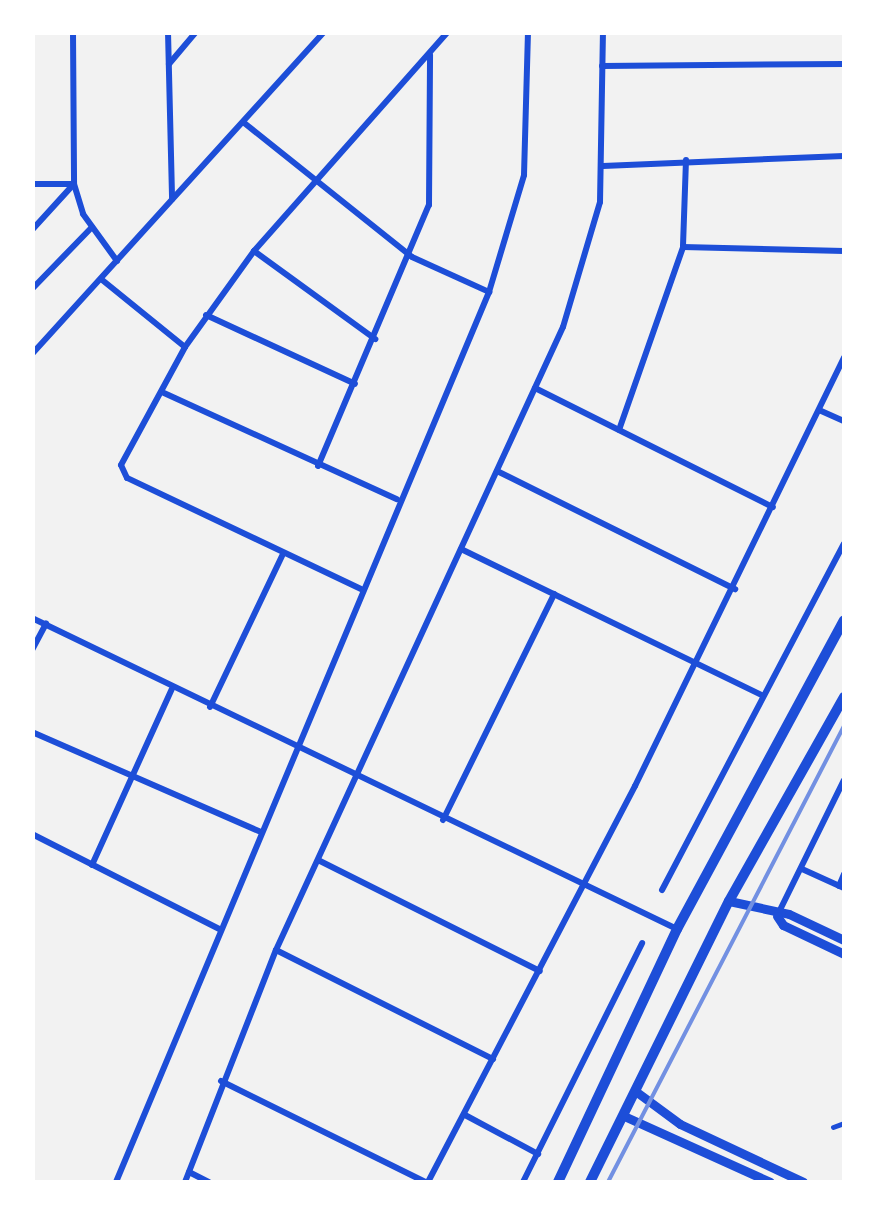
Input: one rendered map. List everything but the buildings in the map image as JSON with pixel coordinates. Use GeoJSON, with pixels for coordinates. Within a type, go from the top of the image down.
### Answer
{"type":"FeatureCollection","features":[{"type":"Feature","properties":{"kind":"main road"},"geometry":{"type":"LineString","coordinates":[[558,1182],[678,929],[844,620]]}},
{"type":"Feature","properties":{"kind":"main road"},"geometry":{"type":"LineString","coordinates":[[590,1182],[638,1093],[729,901],[844,696]]}},
{"type":"Feature","properties":{"kind":"street"},"geometry":{"type":"LineString","coordinates":[[73,32],[74,184],[92,226],[117,261]]}},
{"type":"Feature","properties":{"kind":"street"},"geometry":{"type":"LineString","coordinates":[[168,32],[172,200]]}},
{"type":"Feature","properties":{"kind":"street"},"geometry":{"type":"LineString","coordinates":[[168,64],[196,32]]}},
{"type":"Feature","properties":{"kind":"street"},"geometry":{"type":"LineString","coordinates":[[32,354],[324,32]]}},
{"type":"Feature","properties":{"kind":"street"},"geometry":{"type":"LineString","coordinates":[[361,589],[127,478],[121,465],[206,315],[312,183],[448,32]]}},
{"type":"Feature","properties":{"kind":"street"},"geometry":{"type":"LineString","coordinates":[[116,1182],[397,499],[489,292],[524,175],[528,32]]}},
{"type":"Feature","properties":{"kind":"street"},"geometry":{"type":"LineString","coordinates":[[185,1182],[221,1081],[276,950],[461,548],[482,514],[583,269],[603,166],[603,32]]}},
{"type":"Feature","properties":{"kind":"street"},"geometry":{"type":"LineString","coordinates":[[318,466],[412,256],[429,205],[434,163],[430,54]]}},
{"type":"Feature","properties":{"kind":"street"},"geometry":{"type":"LineString","coordinates":[[602,66],[844,64]]}},
{"type":"Feature","properties":{"kind":"street"},"geometry":{"type":"LineString","coordinates":[[242,122],[312,183],[412,256],[489,292]]}},
{"type":"Feature","properties":{"kind":"street"},"geometry":{"type":"LineString","coordinates":[[603,166],[844,156]]}},
{"type":"Feature","properties":{"kind":"street"},"geometry":{"type":"LineString","coordinates":[[619,430],[683,247],[686,160]]}},
{"type":"Feature","properties":{"kind":"street"},"geometry":{"type":"LineString","coordinates":[[32,184],[74,184]]}},
{"type":"Feature","properties":{"kind":"street"},"geometry":{"type":"LineString","coordinates":[[32,230],[74,184]]}},
{"type":"Feature","properties":{"kind":"street"},"geometry":{"type":"LineString","coordinates":[[32,289],[92,226]]}},
{"type":"Feature","properties":{"kind":"street"},"geometry":{"type":"LineString","coordinates":[[683,247],[844,252]]}},
{"type":"Feature","properties":{"kind":"street"},"geometry":{"type":"LineString","coordinates":[[254,252],[375,339]]}},
{"type":"Feature","properties":{"kind":"street"},"geometry":{"type":"LineString","coordinates":[[101,279],[185,347]]}},
{"type":"Feature","properties":{"kind":"street"},"geometry":{"type":"LineString","coordinates":[[206,315],[355,384]]}},
{"type":"Feature","properties":{"kind":"street"},"geometry":{"type":"LineString","coordinates":[[221,1081],[427,1182],[584,886],[734,589],[844,357]]}},
{"type":"Feature","properties":{"kind":"street"},"geometry":{"type":"LineString","coordinates":[[535,388],[773,508]]}},
{"type":"Feature","properties":{"kind":"street"},"geometry":{"type":"LineString","coordinates":[[164,393],[397,499]]}},
{"type":"Feature","properties":{"kind":"street"},"geometry":{"type":"LineString","coordinates":[[820,410],[844,420]]}},
{"type":"Feature","properties":{"kind":"street"},"geometry":{"type":"LineString","coordinates":[[497,471],[734,589]]}},
{"type":"Feature","properties":{"kind":"street"},"geometry":{"type":"LineString","coordinates":[[662,890],[844,544]]}},
{"type":"Feature","properties":{"kind":"street"},"geometry":{"type":"LineString","coordinates":[[461,548],[762,695]]}},
{"type":"Feature","properties":{"kind":"street"},"geometry":{"type":"LineString","coordinates":[[210,707],[283,554]]}},
{"type":"Feature","properties":{"kind":"street"},"geometry":{"type":"LineString","coordinates":[[444,820],[554,594]]}},
{"type":"Feature","properties":{"kind":"street"},"geometry":{"type":"LineString","coordinates":[[32,618],[354,777],[678,929]]}},
{"type":"Feature","properties":{"kind":"street"},"geometry":{"type":"LineString","coordinates":[[32,650],[46,624]]}},
{"type":"Feature","properties":{"kind":"street"},"geometry":{"type":"LineString","coordinates":[[92,865],[130,774],[172,689]]}},
{"type":"Feature","properties":{"kind":"street"},"geometry":{"type":"LineString","coordinates":[[32,732],[259,831]]}},
{"type":"Feature","properties":{"kind":"street"},"geometry":{"type":"LineString","coordinates":[[777,916],[844,780]]}},
{"type":"Feature","properties":{"kind":"street"},"geometry":{"type":"LineString","coordinates":[[833,804],[844,810]]}},
{"type":"Feature","properties":{"kind":"street"},"geometry":{"type":"LineString","coordinates":[[32,834],[219,929]]}},
{"type":"Feature","properties":{"kind":"street"},"geometry":{"type":"LineString","coordinates":[[318,860],[540,971]]}},
{"type":"Feature","properties":{"kind":"street"},"geometry":{"type":"LineString","coordinates":[[802,869],[842,887],[844,874]]}},
{"type":"Feature","properties":{"kind":"street"},"geometry":{"type":"LineString","coordinates":[[729,901],[777,916],[789,914],[844,940]]}},
{"type":"Feature","properties":{"kind":"street"},"geometry":{"type":"LineString","coordinates":[[777,916],[783,925],[844,954]]}},
{"type":"Feature","properties":{"kind":"street"},"geometry":{"type":"LineString","coordinates":[[523,1182],[642,943]]}},
{"type":"Feature","properties":{"kind":"street"},"geometry":{"type":"LineString","coordinates":[[276,950],[493,1059]]}},
{"type":"Feature","properties":{"kind":"street"},"geometry":{"type":"LineString","coordinates":[[638,1093],[680,1124],[803,1182]]}},
{"type":"Feature","properties":{"kind":"street"},"geometry":{"type":"LineString","coordinates":[[465,1115],[538,1154]]}},
{"type":"Feature","properties":{"kind":"street"},"geometry":{"type":"LineString","coordinates":[[624,1116],[770,1182]]}},
{"type":"Feature","properties":{"kind":"street"},"geometry":{"type":"LineString","coordinates":[[833,1127],[844,1123]]}},
{"type":"Feature","properties":{"kind":"street"},"geometry":{"type":"LineString","coordinates":[[674,1137],[680,1124]]}},
{"type":"Feature","properties":{"kind":"street"},"geometry":{"type":"LineString","coordinates":[[189,1172],[209,1182]]}},
{"type":"Feature","properties":{"kind":"railway"},"geometry":{"type":"LineString","coordinates":[[608,1182],[844,726]]}}]}
